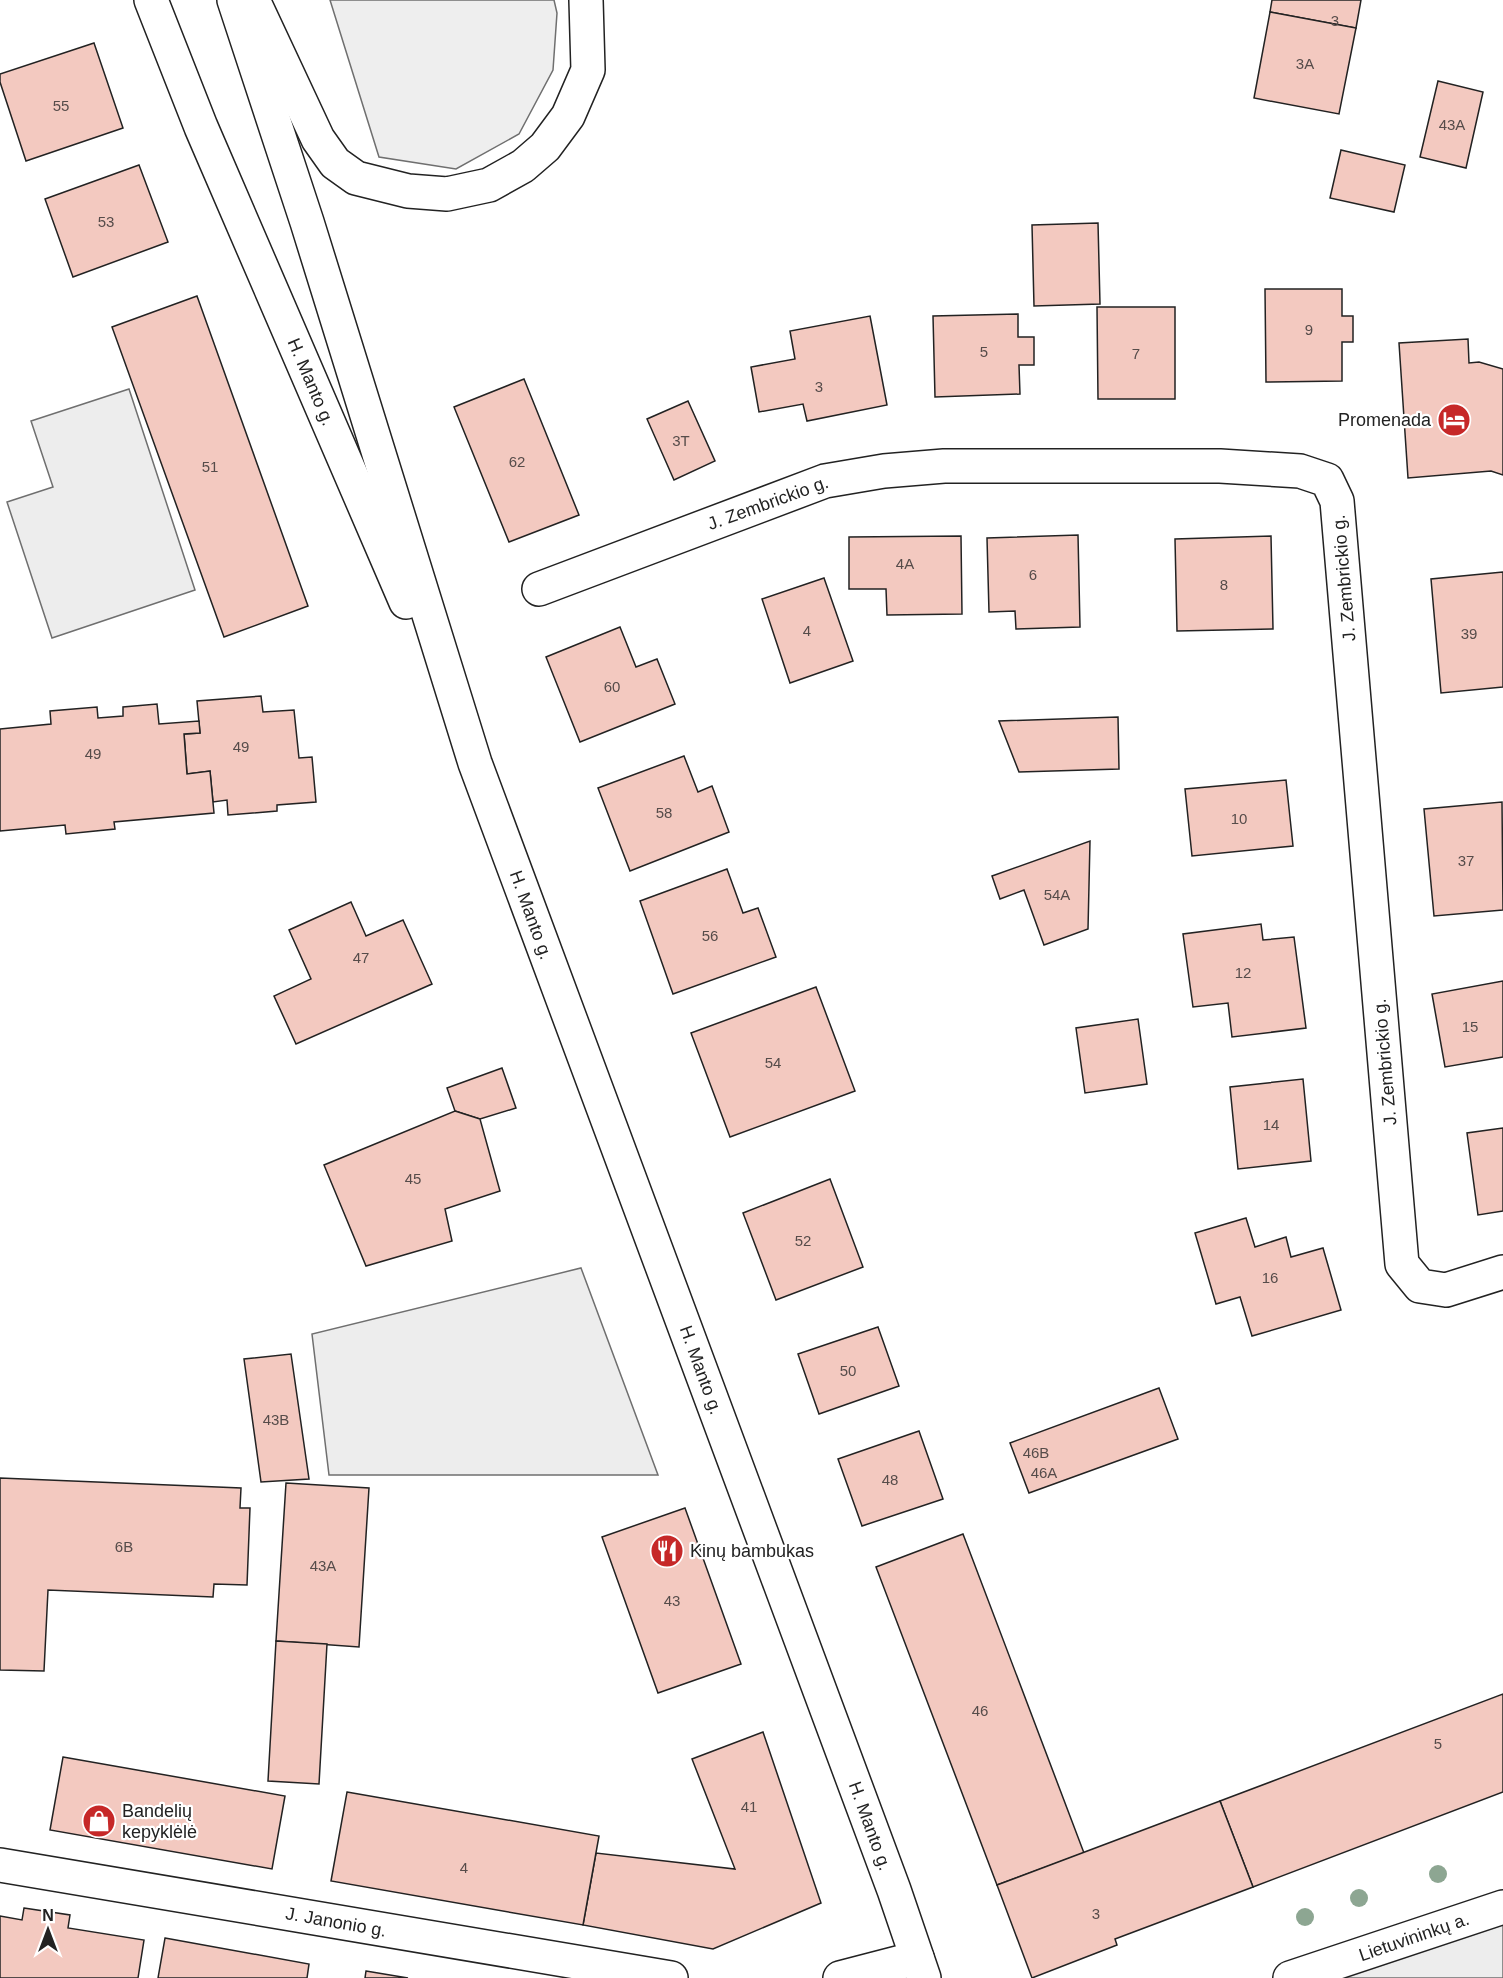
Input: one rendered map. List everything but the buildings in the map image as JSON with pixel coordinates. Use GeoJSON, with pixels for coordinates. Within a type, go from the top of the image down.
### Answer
{"type":"FeatureCollection","features":[{"type":"Feature","properties":{"kind":"main road","name":"H. Manto g."},"geometry":{"type":"LineString","coordinates":[[151,0],[201,127],[475,763],[677,1303],[921,1968]]}},
{"type":"Feature","properties":{"kind":"main road","name":"H. Manto g."},"geometry":{"type":"LineString","coordinates":[[234,0],[310,234],[475,763]]}},
{"type":"Feature","properties":{"kind":"main road"},"geometry":{"type":"LineString","coordinates":[[253,0],[318,139],[335,163],[356,178],[408,191],[447,194],[489,185],[523,166],[545,147],[568,116],[588,70],[586,0]]}},
{"type":"Feature","properties":{"kind":"main road","name":"J. Zembrickio g."},"geometry":{"type":"LineString","coordinates":[[539,589],[825,481],[884,471],[944,466],[1220,466],[1299,471],[1326,480],[1337,501],[1402,1264],[1420,1286],[1446,1290],[1503,1272]]}},
{"type":"Feature","properties":{"kind":"main road","name":"J. Janonio g."},"geometry":{"type":"LineString","coordinates":[[0,1865],[671,1978]]}},
{"type":"Feature","properties":{"kind":"main road","name":"Lietuvininkų a."},"geometry":{"type":"LineString","coordinates":[[1290,1978],[1503,1907]]}},
{"type":"Feature","properties":{"kind":"main road"},"geometry":{"type":"LineString","coordinates":[[840,1978],[921,1968]]}},
{"type":"Feature","properties":{"kind":"shaded area"},"geometry":{"type":"Polygon","coordinates":[[[330,0],[554,0],[557,13],[553,70],[519,134],[456,169],[379,157],[330,0]]]}},
{"type":"Feature","properties":{"kind":"shaded area"},"geometry":{"type":"Polygon","coordinates":[[[129,389],[195,590],[52,638],[7,502],[53,487],[31,421],[129,389]]]}},
{"type":"Feature","properties":{"kind":"shaded area"},"geometry":{"type":"Polygon","coordinates":[[[581,1268],[658,1475],[329,1475],[312,1334],[581,1268]]]}},
{"type":"Feature","properties":{"kind":"shaded area"},"geometry":{"type":"Polygon","coordinates":[[[1503,1907],[1503,1978],[1290,1978],[1503,1907]]]}},
{"type":"Feature","properties":{"kind":"place","name":"Promenada"},"geometry":{"type":"Point","coordinates":[1454,420]}},
{"type":"Feature","properties":{"kind":"place","name":"Kinų bambukas"},"geometry":{"type":"Point","coordinates":[667,1551]}},
{"type":"Feature","properties":{"kind":"place","name":"Bandelių kepyklėlė"},"geometry":{"type":"Point","coordinates":[99,1821]}}]}
